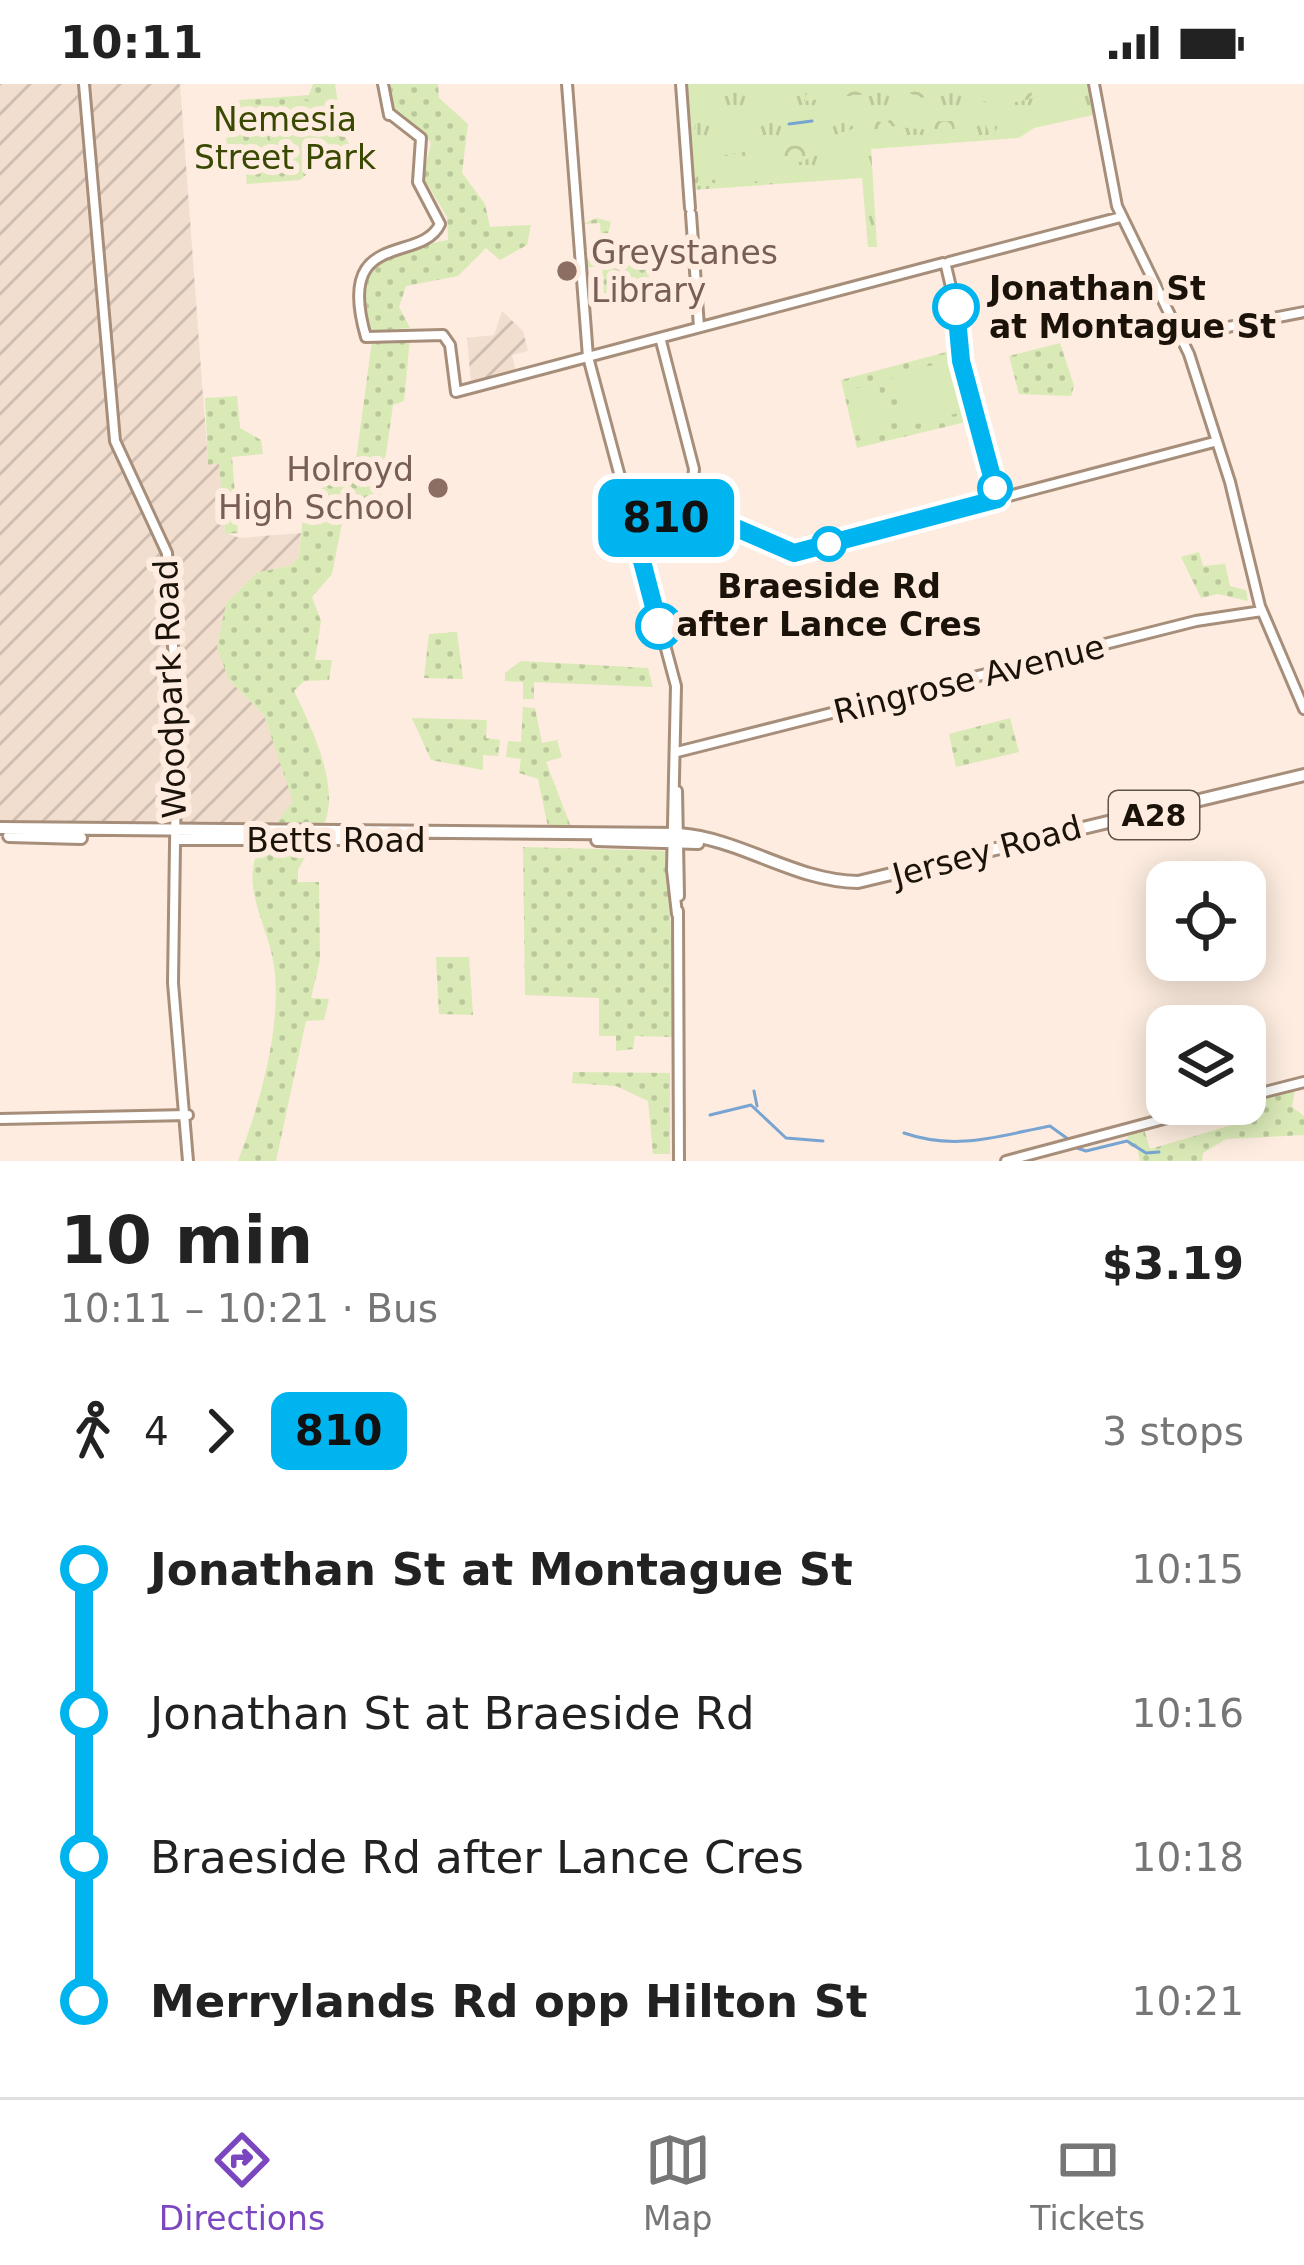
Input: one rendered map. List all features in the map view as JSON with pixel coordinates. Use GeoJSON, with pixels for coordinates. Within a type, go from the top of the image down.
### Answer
{"type":"FeatureCollection","features":[{"type":"Feature","properties":{"kind":"highway","name":"Jersey Road"},"geometry":{"type":"LineString","coordinates":[[675,835],[811,883],[874,887],[1304,778]]}},
{"type":"Feature","properties":{"kind":"highway","name":"Betts Road"},"geometry":{"type":"LineString","coordinates":[[0,832],[675,835]]}},
{"type":"Feature","properties":{"kind":"highway","name":"Betts Road"},"geometry":{"type":"LineString","coordinates":[[292,835],[675,835]]}},
{"type":"Feature","properties":{"kind":"street","name":"Woodpark Road"},"geometry":{"type":"LineString","coordinates":[[84,84],[115,441],[166,553],[176,689],[173,976],[188,1115],[188,1161]]}},
{"type":"Feature","properties":{"kind":"street"},"geometry":{"type":"LineString","coordinates":[[383,84],[392,115],[421,138],[418,182],[440,224],[430,238],[379,256],[364,276],[358,303],[366,337],[444,336],[456,392],[1119,217]]}},
{"type":"Feature","properties":{"kind":"street"},"geometry":{"type":"LineString","coordinates":[[568,84],[588,357],[676,686],[679,1161]]}},
{"type":"Feature","properties":{"kind":"street"},"geometry":{"type":"LineString","coordinates":[[680,84],[699,327]]}},
{"type":"Feature","properties":{"kind":"street"},"geometry":{"type":"LineString","coordinates":[[1094,84],[1119,217],[1182,336],[1262,611],[1304,709]]}},
{"type":"Feature","properties":{"kind":"street"},"geometry":{"type":"LineString","coordinates":[[946,264],[959,320],[961,361],[998,499]]}},
{"type":"Feature","properties":{"kind":"street"},"geometry":{"type":"LineString","coordinates":[[1182,336],[1304,312]]}},
{"type":"Feature","properties":{"kind":"street"},"geometry":{"type":"LineString","coordinates":[[661,338],[694,470],[690,512]]}},
{"type":"Feature","properties":{"kind":"street"},"geometry":{"type":"LineString","coordinates":[[633,527],[703,512],[794,553],[1216,442]]}},
{"type":"Feature","properties":{"kind":"street","name":"Ringrose Avenue"},"geometry":{"type":"LineString","coordinates":[[677,752],[1196,621],[1262,611]]}},
{"type":"Feature","properties":{"kind":"street"},"geometry":{"type":"LineString","coordinates":[[1266,1092],[1304,1082]]}},
{"type":"Feature","properties":{"kind":"street"},"geometry":{"type":"LineString","coordinates":[[0,1119],[188,1115]]}},
{"type":"Feature","properties":{"kind":"street"},"geometry":{"type":"LineString","coordinates":[[1006,1161],[1146,1124]]}},
{"type":"Feature","properties":{"kind":"shaded area"},"geometry":{"type":"Polygon","coordinates":[[[0,84],[180,84],[208,464],[219,462],[225,533],[240,538],[301,533],[299,557],[291,565],[256,573],[226,604],[229,680],[264,715],[294,801],[275,825],[0,820],[0,84]]]}},
{"type":"Feature","properties":{"kind":"shaded area"},"geometry":{"type":"Polygon","coordinates":[[[502,311],[523,331],[528,351],[512,355],[516,371],[471,383],[467,338],[494,335],[502,311]]]}},
{"type":"Feature","properties":{"kind":"green space","name":"Nemesia Street Park"},"geometry":{"type":"Polygon","coordinates":[[[313,84],[335,84],[342,129],[353,153],[341,167],[325,159],[300,180],[247,184],[244,157],[228,154],[226,138],[242,134],[239,100],[309,95],[313,84]]]}},
{"type":"Feature","properties":{"kind":"green space"},"geometry":{"type":"Polygon","coordinates":[[[388,84],[438,84],[439,98],[468,124],[462,173],[485,204],[490,227],[531,225],[527,245],[500,260],[486,248],[458,276],[406,286],[399,307],[410,328],[371,331],[363,290],[368,275],[392,256],[448,240],[447,217],[423,177],[431,143],[424,132],[391,110],[388,84]]]}},
{"type":"Feature","properties":{"kind":"green space"},"geometry":{"type":"Polygon","coordinates":[[[684,84],[703,84],[703,112],[696,115],[695,134],[703,138],[697,158],[706,160],[694,168],[700,182],[731,177],[772,184],[692,186],[684,84]]]}},
{"type":"Feature","properties":{"kind":"green space"},"geometry":{"type":"Polygon","coordinates":[[[686,84],[1089,84],[1093,115],[1034,128],[1019,138],[871,149],[877,247],[868,247],[862,178],[693,190],[686,84]]]}},
{"type":"Feature","properties":{"kind":"green space"},"geometry":{"type":"Polygon","coordinates":[[[828,84],[1011,84],[920,98],[903,90],[804,101],[810,86],[817,93],[828,84]]]}},
{"type":"Feature","properties":{"kind":"green space"},"geometry":{"type":"Polygon","coordinates":[[[1030,90],[1034,98],[1007,104],[1029,109],[994,119],[996,135],[991,136],[982,118],[970,112],[910,111],[911,106],[953,109],[1030,90]]]}},
{"type":"Feature","properties":{"kind":"green space"},"geometry":{"type":"Polygon","coordinates":[[[300,100],[322,109],[331,131],[322,153],[300,162],[278,153],[269,131],[278,109],[300,100]]]}},
{"type":"Feature","properties":{"kind":"green space"},"geometry":{"type":"Polygon","coordinates":[[[894,114],[912,122],[954,121],[955,133],[890,126],[800,162],[777,166],[757,158],[755,172],[744,175],[712,157],[816,141],[877,121],[886,124],[894,114]]]}},
{"type":"Feature","properties":{"kind":"green space"},"geometry":{"type":"Polygon","coordinates":[[[597,218],[611,222],[605,247],[625,255],[647,253],[650,284],[634,285],[634,299],[604,302],[602,267],[586,267],[584,252],[602,250],[600,223],[582,224],[597,218]]]}},
{"type":"Feature","properties":{"kind":"green space"},"geometry":{"type":"Polygon","coordinates":[[[410,338],[404,401],[393,405],[380,496],[342,523],[332,574],[312,597],[321,621],[315,660],[332,660],[329,680],[304,681],[294,691],[322,758],[328,811],[323,826],[275,825],[293,801],[264,715],[229,680],[217,647],[226,604],[256,573],[291,565],[299,557],[303,516],[319,490],[348,473],[356,460],[372,341],[410,338]]]}},
{"type":"Feature","properties":{"kind":"green space"},"geometry":{"type":"Polygon","coordinates":[[[1060,343],[1074,386],[1071,396],[1019,394],[1009,356],[1060,343]]]}},
{"type":"Feature","properties":{"kind":"green space"},"geometry":{"type":"Polygon","coordinates":[[[954,350],[970,421],[857,448],[841,380],[954,350]]]}},
{"type":"Feature","properties":{"kind":"green space"},"geometry":{"type":"Polygon","coordinates":[[[945,354],[953,360],[966,411],[905,427],[891,376],[933,365],[931,357],[945,354]]]}},
{"type":"Feature","properties":{"kind":"green space"},"geometry":{"type":"Polygon","coordinates":[[[878,383],[890,432],[860,439],[848,390],[878,383]]]}},
{"type":"Feature","properties":{"kind":"green space"},"geometry":{"type":"Polygon","coordinates":[[[237,396],[240,428],[261,440],[263,454],[232,457],[238,533],[225,534],[219,463],[208,465],[205,398],[237,396]]]}},
{"type":"Feature","properties":{"kind":"green space"},"geometry":{"type":"Polygon","coordinates":[[[1199,552],[1203,566],[1225,564],[1230,586],[1246,590],[1248,601],[1218,594],[1201,598],[1181,557],[1199,552]]]}},
{"type":"Feature","properties":{"kind":"green space"},"geometry":{"type":"Polygon","coordinates":[[[457,632],[463,679],[424,678],[429,634],[457,632]]]}},
{"type":"Feature","properties":{"kind":"green space"},"geometry":{"type":"Polygon","coordinates":[[[521,661],[648,668],[653,687],[534,682],[534,699],[523,699],[523,682],[505,681],[505,673],[521,661]]]}},
{"type":"Feature","properties":{"kind":"green space"},"geometry":{"type":"Polygon","coordinates":[[[523,707],[535,708],[542,743],[557,740],[562,757],[546,762],[571,827],[548,827],[538,779],[519,773],[521,759],[506,757],[508,741],[521,742],[523,707]]]}},
{"type":"Feature","properties":{"kind":"green space"},"geometry":{"type":"Polygon","coordinates":[[[412,718],[487,720],[486,738],[500,740],[498,756],[483,755],[483,770],[431,760],[412,718]]]}},
{"type":"Feature","properties":{"kind":"green space"},"geometry":{"type":"Polygon","coordinates":[[[1010,718],[1019,752],[956,767],[949,734],[1010,718]]]}},
{"type":"Feature","properties":{"kind":"green space"},"geometry":{"type":"Polygon","coordinates":[[[262,844],[312,844],[298,870],[298,882],[319,882],[320,960],[311,998],[329,999],[324,1020],[306,1021],[276,1161],[238,1161],[262,1088],[275,1009],[273,960],[253,887],[255,858],[262,844]]]}},
{"type":"Feature","properties":{"kind":"green space"},"geometry":{"type":"Polygon","coordinates":[[[523,847],[669,851],[673,1037],[635,1036],[633,1049],[616,1051],[616,1036],[599,1036],[599,998],[525,995],[523,847]]]}},
{"type":"Feature","properties":{"kind":"green space"},"geometry":{"type":"Polygon","coordinates":[[[436,957],[469,957],[473,1015],[439,1014],[436,957]]]}},
{"type":"Feature","properties":{"kind":"green space"},"geometry":{"type":"Polygon","coordinates":[[[573,1072],[670,1073],[670,1154],[653,1154],[648,1101],[616,1086],[572,1083],[573,1072]]]}},
{"type":"Feature","properties":{"kind":"green space"},"geometry":{"type":"Polygon","coordinates":[[[1295,1089],[1292,1107],[1304,1116],[1304,1135],[1226,1139],[1203,1153],[1202,1161],[1140,1161],[1137,1148],[1129,1146],[1127,1134],[1144,1129],[1150,1149],[1232,1125],[1266,1125],[1266,1097],[1295,1089]]]}},
{"type":"Feature","properties":{"kind":"waterway"},"geometry":{"type":"LineString","coordinates":[[789,124],[812,121]]}},
{"type":"Feature","properties":{"kind":"waterway"},"geometry":{"type":"LineString","coordinates":[[754,1091],[757,1106]]}},
{"type":"Feature","properties":{"kind":"waterway"},"geometry":{"type":"LineString","coordinates":[[710,1115],[751,1105],[786,1138],[823,1141]]}},
{"type":"Feature","properties":{"kind":"waterway"},"geometry":{"type":"LineString","coordinates":[[904,1133],[959,1141],[1050,1126],[1068,1139]]}},
{"type":"Feature","properties":{"kind":"waterway"},"geometry":{"type":"LineString","coordinates":[[1077,1148],[1086,1151],[1127,1141],[1146,1153],[1159,1152]]}},
{"type":"Feature","properties":{"kind":"bus line","name":"810"},"geometry":{"type":"LineString","coordinates":[[659,626],[633,527],[697,511],[794,553],[998,499],[961,361],[956,307]]}},
{"type":"Feature","properties":{"kind":"place","name":"Greystanes Library"},"geometry":{"type":"Point","coordinates":[567,271]}},
{"type":"Feature","properties":{"kind":"place","name":"Jonathan St at Montague St"},"geometry":{"type":"Point","coordinates":[956,307]}},
{"type":"Feature","properties":{"kind":"place","name":"Holroyd High School"},"geometry":{"type":"Point","coordinates":[438,488]}},
{"type":"Feature","properties":{"kind":"place","name":"Braeside Rd after Lance Cres"},"geometry":{"type":"Point","coordinates":[829,544]}}]}
